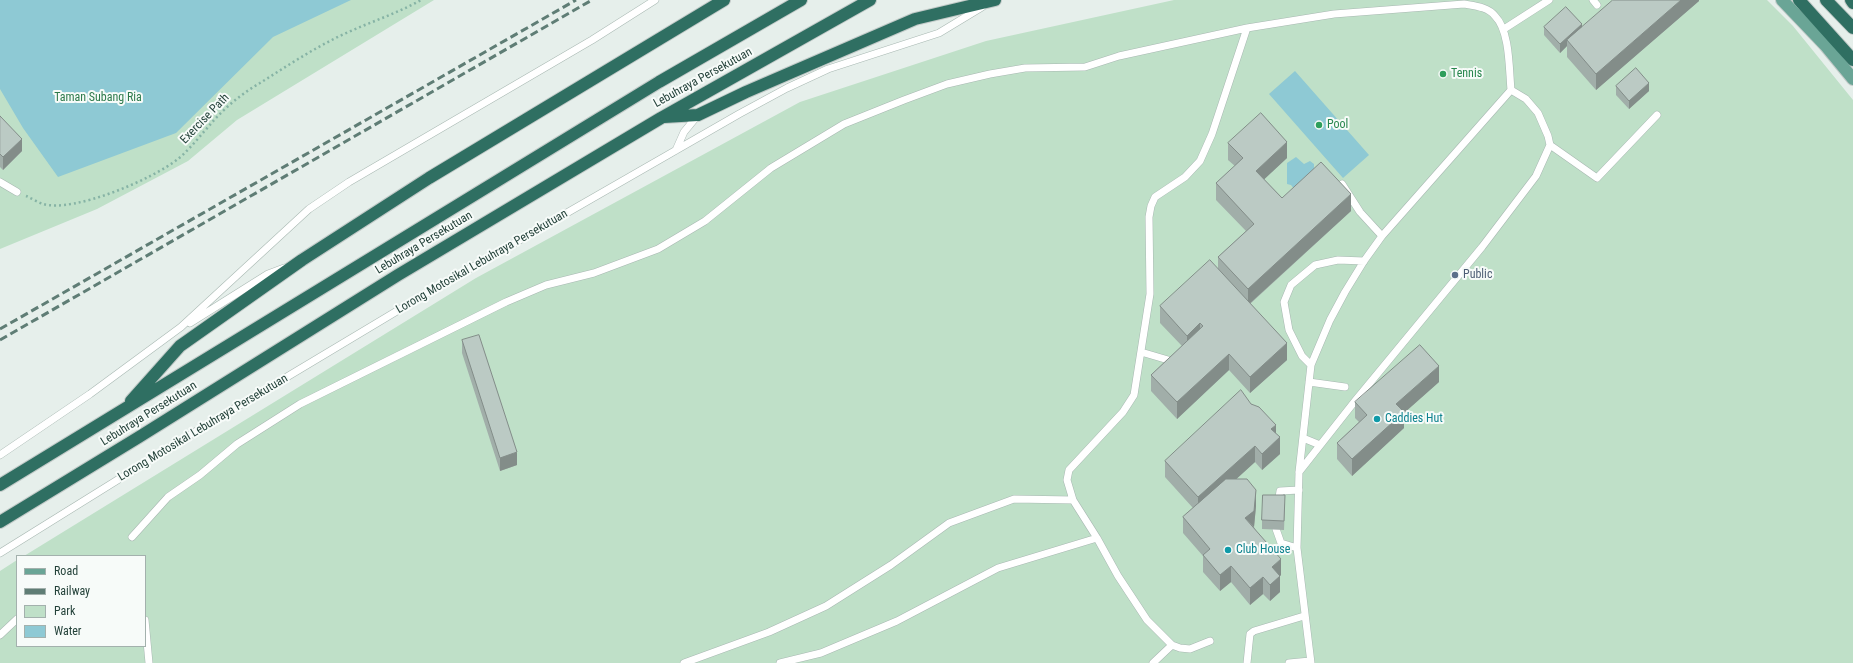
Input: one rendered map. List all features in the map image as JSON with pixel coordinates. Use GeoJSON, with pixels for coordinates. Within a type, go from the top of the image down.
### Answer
{"type":"FeatureCollection","features":[{"type":"Feature","properties":{"kind":"highway","name":"Lebuhraya Persekutuan"},"geometry":{"type":"LineString","coordinates":[[0,485],[658,82],[800,0]]}},
{"type":"Feature","properties":{"kind":"highway","name":"Lebuhraya Persekutuan"},"geometry":{"type":"LineString","coordinates":[[0,522],[398,275],[661,118],[870,0]]}},
{"type":"Feature","properties":{"kind":"highway"},"geometry":{"type":"LineString","coordinates":[[661,118],[698,115],[746,92],[915,19],[994,0]]}},
{"type":"Feature","properties":{"kind":"highway"},"geometry":{"type":"LineString","coordinates":[[1799,0],[1853,60]]}},
{"type":"Feature","properties":{"kind":"highway"},"geometry":{"type":"LineString","coordinates":[[1826,0],[1853,28]]}},
{"type":"Feature","properties":{"kind":"highway"},"geometry":{"type":"LineString","coordinates":[[121,412],[180,346],[302,260],[429,178],[722,1]]}},
{"type":"Feature","properties":{"kind":"main road"},"geometry":{"type":"LineString","coordinates":[[1782,0],[1825,45],[1853,79]]}},
{"type":"Feature","properties":{"kind":"lane"},"geometry":{"type":"LineString","coordinates":[[0,456],[90,394],[181,327],[309,209],[349,182],[592,40],[655,0]]}},
{"type":"Feature","properties":{"kind":"lane"},"geometry":{"type":"LineString","coordinates":[[1504,29],[1549,0]]}},
{"type":"Feature","properties":{"kind":"lane"},"geometry":{"type":"LineString","coordinates":[[132,537],[168,497],[200,475],[237,444],[300,404],[506,302],[546,285],[594,273],[658,249],[705,221],[771,168],[844,124],[904,100],[954,82],[1025,68],[1085,67],[1120,56],[1247,28],[1334,14],[1464,4],[1482,7],[1495,15],[1504,29],[1512,90],[1382,236],[1364,261],[1330,320],[1311,364],[1299,472],[1298,548],[1310,662],[1289,663]]}},
{"type":"Feature","properties":{"kind":"lane","name":"Lorong Motosikal Lebuhraya Persekutuan"},"geometry":{"type":"LineString","coordinates":[[0,554],[185,438],[417,299],[787,88],[828,70],[939,33],[982,7]]}},
{"type":"Feature","properties":{"kind":"lane"},"geometry":{"type":"LineString","coordinates":[[1210,641],[1185,649],[1172,645],[1147,620],[1118,576],[1097,538],[1073,500],[1067,480],[1069,470],[1123,412],[1134,395],[1150,294],[1149,217],[1151,206],[1155,197],[1185,177],[1200,161],[1212,134],[1247,28]]}},
{"type":"Feature","properties":{"kind":"lane"},"geometry":{"type":"LineString","coordinates":[[1512,90],[1526,99],[1538,113],[1550,145],[1597,178],[1657,115]]}},
{"type":"Feature","properties":{"kind":"lane"},"geometry":{"type":"LineString","coordinates":[[676,150],[684,132],[698,115]]}},
{"type":"Feature","properties":{"kind":"lane"},"geometry":{"type":"LineString","coordinates":[[1299,472],[1505,218],[1536,176],[1550,145]]}},
{"type":"Feature","properties":{"kind":"lane"},"geometry":{"type":"LineString","coordinates":[[0,182],[17,192]]}},
{"type":"Feature","properties":{"kind":"lane"},"geometry":{"type":"LineString","coordinates":[[1342,184],[1360,212],[1382,236]]}},
{"type":"Feature","properties":{"kind":"lane"},"geometry":{"type":"LineString","coordinates":[[161,341],[268,274],[302,260]]}},
{"type":"Feature","properties":{"kind":"lane"},"geometry":{"type":"LineString","coordinates":[[1311,364],[1302,356],[1290,330],[1284,302],[1291,285],[1315,265],[1338,260],[1364,261]]}},
{"type":"Feature","properties":{"kind":"lane"},"geometry":{"type":"LineString","coordinates":[[1141,352],[1175,362]]}},
{"type":"Feature","properties":{"kind":"lane"},"geometry":{"type":"LineString","coordinates":[[1309,382],[1345,387]]}},
{"type":"Feature","properties":{"kind":"lane"},"geometry":{"type":"LineString","coordinates":[[1303,438],[1320,445]]}},
{"type":"Feature","properties":{"kind":"lane"},"geometry":{"type":"LineString","coordinates":[[1278,504],[1280,490],[1299,490]]}},
{"type":"Feature","properties":{"kind":"lane"},"geometry":{"type":"LineString","coordinates":[[684,663],[769,632],[826,606],[891,565],[949,523],[1014,499],[1073,500]]}},
{"type":"Feature","properties":{"kind":"lane"},"geometry":{"type":"LineString","coordinates":[[1276,530],[1282,543],[1298,548]]}},
{"type":"Feature","properties":{"kind":"lane"},"geometry":{"type":"LineString","coordinates":[[780,663],[821,653],[897,621],[998,568],[1097,538]]}},
{"type":"Feature","properties":{"kind":"lane"},"geometry":{"type":"LineString","coordinates":[[1247,663],[1250,634],[1254,631],[1304,616]]}},
{"type":"Feature","properties":{"kind":"lane"},"geometry":{"type":"LineString","coordinates":[[0,635],[16,620]]}},
{"type":"Feature","properties":{"kind":"lane"},"geometry":{"type":"LineString","coordinates":[[146,631],[149,663]]}},
{"type":"Feature","properties":{"kind":"lane"},"geometry":{"type":"LineString","coordinates":[[1153,663],[1172,645]]}},
{"type":"Feature","properties":{"kind":"path","name":"Exercise Path"},"geometry":{"type":"LineString","coordinates":[[17,192],[43,204],[63,205],[84,202],[112,194],[159,171],[177,160],[193,146],[210,125],[236,99],[258,84],[313,50],[366,24],[403,10],[421,0]]}},
{"type":"Feature","properties":{"kind":"green space","name":"Taman Subang Ria"},"geometry":{"type":"Polygon","coordinates":[[[0,0],[434,0],[237,120],[188,161],[97,209],[0,249],[0,0]]]}},
{"type":"Feature","properties":{"kind":"green space"},"geometry":{"type":"Polygon","coordinates":[[[1174,0],[1767,0],[1793,26],[1853,100],[1853,663],[0,663],[0,571],[16,561],[16,647],[146,647],[146,555],[26,555],[476,278],[800,102],[986,41],[1174,0]]]}},
{"type":"Feature","properties":{"kind":"water","name":"Taman Subang Ria"},"geometry":{"type":"Polygon","coordinates":[[[0,0],[351,0],[273,37],[176,133],[58,177],[23,128],[0,89],[0,0]]]}},
{"type":"Feature","properties":{"kind":"water","name":"Pool"},"geometry":{"type":"Polygon","coordinates":[[[1295,71],[1369,155],[1343,178],[1269,94],[1295,71]]]}},
{"type":"Feature","properties":{"kind":"water"},"geometry":{"type":"Polygon","coordinates":[[[1296,157],[1304,164],[1310,161],[1314,164],[1314,170],[1296,191],[1291,185],[1287,184],[1287,163],[1296,157]]]}},
{"type":"Feature","properties":{"kind":"building"},"geometry":{"type":"Polygon","coordinates":[[[1613,0],[1681,0],[1596,74],[1567,40],[1613,0]]]}},
{"type":"Feature","properties":{"kind":"building"},"geometry":{"type":"Polygon","coordinates":[[[1566,7],[1582,24],[1560,44],[1544,27],[1566,7]]]}},
{"type":"Feature","properties":{"kind":"building"},"geometry":{"type":"Polygon","coordinates":[[[1636,68],[1649,83],[1629,101],[1616,86],[1636,68]]]}},
{"type":"Feature","properties":{"kind":"building"},"geometry":{"type":"Polygon","coordinates":[[[1261,113],[1287,142],[1256,171],[1282,198],[1321,162],[1351,194],[1248,289],[1218,257],[1254,224],[1216,183],[1243,158],[1228,143],[1261,113]]]}},
{"type":"Feature","properties":{"kind":"building"},"geometry":{"type":"Polygon","coordinates":[[[0,116],[22,139],[3,157],[0,154],[0,116]]]}},
{"type":"Feature","properties":{"kind":"building"},"geometry":{"type":"Polygon","coordinates":[[[1210,260],[1287,343],[1250,377],[1229,354],[1177,402],[1151,375],[1203,326],[1200,323],[1187,336],[1160,306],[1210,260]]]}},
{"type":"Feature","properties":{"kind":"building"},"geometry":{"type":"Polygon","coordinates":[[[479,335],[517,452],[500,458],[462,340],[479,335]]]}},
{"type":"Feature","properties":{"kind":"building"},"geometry":{"type":"Polygon","coordinates":[[[1420,345],[1439,366],[1396,404],[1404,412],[1352,459],[1337,443],[1367,415],[1355,402],[1420,345]]]}},
{"type":"Feature","properties":{"kind":"building"},"geometry":{"type":"Polygon","coordinates":[[[1241,390],[1251,404],[1259,407],[1276,425],[1271,429],[1280,437],[1262,454],[1255,446],[1198,497],[1165,461],[1241,390]]]}},
{"type":"Feature","properties":{"kind":"building","name":"Club House"},"geometry":{"type":"Polygon","coordinates":[[[1226,479],[1247,479],[1256,490],[1254,511],[1245,518],[1281,559],[1272,567],[1280,576],[1270,585],[1263,577],[1250,588],[1231,566],[1220,575],[1203,555],[1210,549],[1183,517],[1226,479]]]}},
{"type":"Feature","properties":{"kind":"building"},"geometry":{"type":"Polygon","coordinates":[[[1263,495],[1285,495],[1284,521],[1262,520],[1263,495]]]}},
{"type":"Feature","properties":{"kind":"railway"},"geometry":{"type":"LineString","coordinates":[[0,329],[576,0]]}},
{"type":"Feature","properties":{"kind":"railway"},"geometry":{"type":"LineString","coordinates":[[0,340],[592,0]]}},
{"type":"Feature","properties":{"kind":"place","name":"Tennis"},"geometry":{"type":"Point","coordinates":[1443,74]}},
{"type":"Feature","properties":{"kind":"place","name":"Pool"},"geometry":{"type":"Point","coordinates":[1319,125]}},
{"type":"Feature","properties":{"kind":"place","name":"Public"},"geometry":{"type":"Point","coordinates":[1455,275]}},
{"type":"Feature","properties":{"kind":"place","name":"Caddies Hut"},"geometry":{"type":"Point","coordinates":[1377,419]}},
{"type":"Feature","properties":{"kind":"place","name":"Club House"},"geometry":{"type":"Point","coordinates":[1228,550]}}]}
